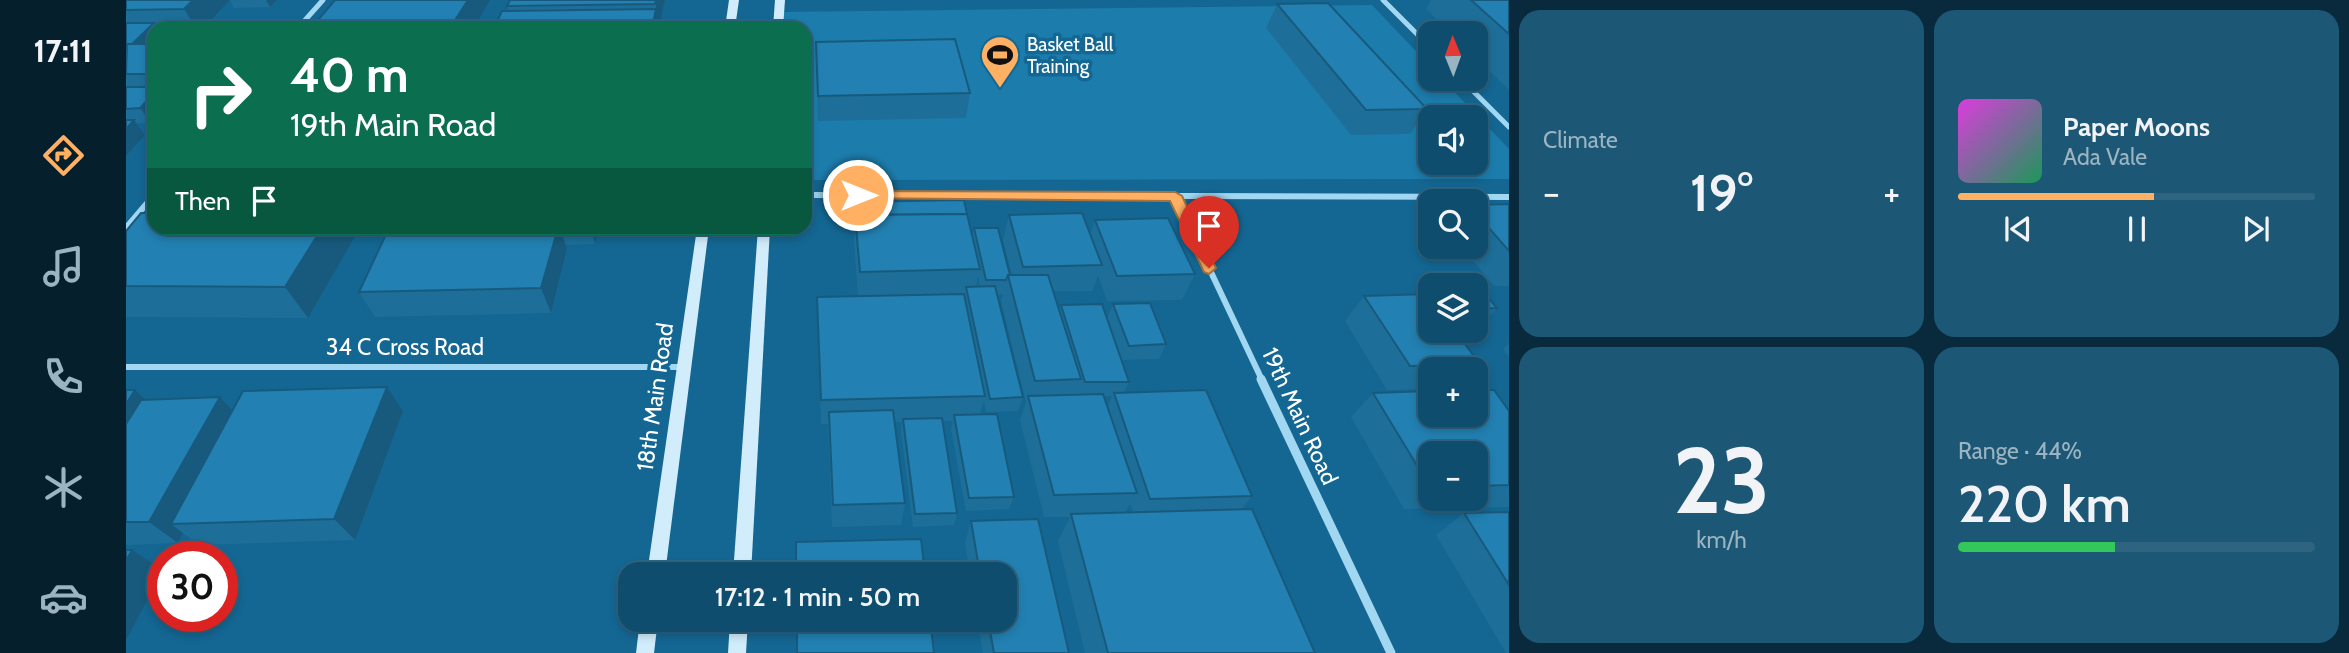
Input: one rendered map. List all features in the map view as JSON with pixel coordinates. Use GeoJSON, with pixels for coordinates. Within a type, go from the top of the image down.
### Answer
{"type":"FeatureCollection","features":[{"type":"Feature","properties":{"kind":"main road"},"geometry":{"type":"LineString","coordinates":[[731,21],[734,0]]}},
{"type":"Feature","properties":{"kind":"main road"},"geometry":{"type":"LineString","coordinates":[[778,21],[780,0]]}},
{"type":"Feature","properties":{"kind":"main road","name":"18th Main Road"},"geometry":{"type":"LineString","coordinates":[[658,562],[702,235]]}},
{"type":"Feature","properties":{"kind":"main road"},"geometry":{"type":"LineString","coordinates":[[743,562],[764,235]]}},
{"type":"Feature","properties":{"kind":"main road"},"geometry":{"type":"LineString","coordinates":[[645,653],[648,632]]}},
{"type":"Feature","properties":{"kind":"main road"},"geometry":{"type":"LineString","coordinates":[[737,653],[738,632]]}},
{"type":"Feature","properties":{"kind":"street"},"geometry":{"type":"LineString","coordinates":[[304,21],[323,0]]}},
{"type":"Feature","properties":{"kind":"street"},"geometry":{"type":"LineString","coordinates":[[1383,0],[1418,35]]}},
{"type":"Feature","properties":{"kind":"street"},"geometry":{"type":"LineString","coordinates":[[1473,91],[1509,127]]}},
{"type":"Feature","properties":{"kind":"street"},"geometry":{"type":"LineString","coordinates":[[812,195],[1509,197]]}},
{"type":"Feature","properties":{"kind":"street","name":"19th Main Road"},"geometry":{"type":"LineString","coordinates":[[1175,196],[1391,653]]}},
{"type":"Feature","properties":{"kind":"street"},"geometry":{"type":"LineString","coordinates":[[126,228],[147,203]]}},
{"type":"Feature","properties":{"kind":"street","name":"34 C Cross Road"},"geometry":{"type":"LineString","coordinates":[[126,367],[684,367]]}},
{"type":"Feature","properties":{"kind":"shaded area"},"geometry":{"type":"Polygon","coordinates":[[[1372,5],[1418,53],[1418,91],[1453,91],[1467,105],[1418,105],[1418,175],[1488,175],[1488,127],[1509,149],[1509,179],[812,180],[812,21],[782,21],[783,12],[1372,5]]]}},
{"type":"Feature","properties":{"kind":"building"},"geometry":{"type":"Polygon","coordinates":[[[126,0],[193,0],[184,9],[126,10],[126,0]]]}},
{"type":"Feature","properties":{"kind":"building"},"geometry":{"type":"Polygon","coordinates":[[[335,0],[468,0],[454,21],[317,21],[335,0]]]}},
{"type":"Feature","properties":{"kind":"building"},"geometry":{"type":"Polygon","coordinates":[[[510,0],[656,0],[655,4],[507,6],[510,0]]]}},
{"type":"Feature","properties":{"kind":"building"},"geometry":{"type":"Polygon","coordinates":[[[1471,0],[1509,0],[1509,34],[1471,0]]]}},
{"type":"Feature","properties":{"kind":"building"},"geometry":{"type":"Polygon","coordinates":[[[1328,3],[1423,105],[1418,105],[1418,109],[1366,110],[1277,4],[1328,3]]]}},
{"type":"Feature","properties":{"kind":"building"},"geometry":{"type":"Polygon","coordinates":[[[656,9],[653,21],[497,21],[502,11],[656,9]]]}},
{"type":"Feature","properties":{"kind":"building"},"geometry":{"type":"Polygon","coordinates":[[[126,23],[147,23],[147,30],[132,44],[126,45],[126,23]]]}},
{"type":"Feature","properties":{"kind":"building"},"geometry":{"type":"Polygon","coordinates":[[[955,39],[970,93],[818,96],[816,42],[955,39]]]}},
{"type":"Feature","properties":{"kind":"building"},"geometry":{"type":"Polygon","coordinates":[[[127,44],[147,44],[147,74],[126,74],[127,44]]]}},
{"type":"Feature","properties":{"kind":"building"},"geometry":{"type":"Polygon","coordinates":[[[126,87],[147,87],[147,100],[140,108],[126,109],[126,87]]]}},
{"type":"Feature","properties":{"kind":"building"},"geometry":{"type":"Polygon","coordinates":[[[126,120],[134,120],[126,129],[126,120]]]}},
{"type":"Feature","properties":{"kind":"building"},"geometry":{"type":"Polygon","coordinates":[[[964,200],[967,214],[856,215],[855,202],[964,200]]]}},
{"type":"Feature","properties":{"kind":"building"},"geometry":{"type":"Polygon","coordinates":[[[1509,204],[1509,251],[1488,227],[1488,205],[1509,204]]]}},
{"type":"Feature","properties":{"kind":"building"},"geometry":{"type":"Polygon","coordinates":[[[141,213],[147,213],[147,235],[318,235],[285,287],[126,286],[126,231],[141,213]]]}},
{"type":"Feature","properties":{"kind":"building"},"geometry":{"type":"Polygon","coordinates":[[[1082,213],[1102,265],[1023,267],[1009,215],[1082,213]]]}},
{"type":"Feature","properties":{"kind":"building"},"geometry":{"type":"Polygon","coordinates":[[[967,214],[980,269],[860,272],[855,215],[967,214]]]}},
{"type":"Feature","properties":{"kind":"building"},"geometry":{"type":"Polygon","coordinates":[[[1168,218],[1195,274],[1117,276],[1095,220],[1168,218]]]}},
{"type":"Feature","properties":{"kind":"building"},"geometry":{"type":"Polygon","coordinates":[[[974,228],[998,228],[1010,275],[1006,280],[986,280],[974,228]]]}},
{"type":"Feature","properties":{"kind":"building"},"geometry":{"type":"Polygon","coordinates":[[[386,235],[556,235],[541,288],[359,292],[386,235]]]}},
{"type":"Feature","properties":{"kind":"building"},"geometry":{"type":"Polygon","coordinates":[[[1008,275],[1048,275],[1081,379],[1035,381],[1008,275]]]}},
{"type":"Feature","properties":{"kind":"building"},"geometry":{"type":"Polygon","coordinates":[[[995,286],[1023,397],[990,399],[966,287],[995,286]]]}},
{"type":"Feature","properties":{"kind":"building"},"geometry":{"type":"Polygon","coordinates":[[[964,294],[985,396],[821,400],[817,297],[964,294]]]}},
{"type":"Feature","properties":{"kind":"building"},"geometry":{"type":"Polygon","coordinates":[[[1418,294],[1418,343],[1464,343],[1475,357],[1418,357],[1418,366],[1410,366],[1364,296],[1418,294]]]}},
{"type":"Feature","properties":{"kind":"building"},"geometry":{"type":"Polygon","coordinates":[[[1488,297],[1497,308],[1488,308],[1488,297]]]}},
{"type":"Feature","properties":{"kind":"building"},"geometry":{"type":"Polygon","coordinates":[[[1150,303],[1166,344],[1129,346],[1113,304],[1150,303]]]}},
{"type":"Feature","properties":{"kind":"building"},"geometry":{"type":"Polygon","coordinates":[[[1102,304],[1129,382],[1085,382],[1061,305],[1102,304]]]}},
{"type":"Feature","properties":{"kind":"building"},"geometry":{"type":"Polygon","coordinates":[[[387,387],[334,519],[171,524],[243,391],[387,387]]]}},
{"type":"Feature","properties":{"kind":"building"},"geometry":{"type":"Polygon","coordinates":[[[126,390],[135,390],[126,404],[126,390]]]}},
{"type":"Feature","properties":{"kind":"building"},"geometry":{"type":"Polygon","coordinates":[[[1206,390],[1252,496],[1150,499],[1114,393],[1206,390]]]}},
{"type":"Feature","properties":{"kind":"building"},"geometry":{"type":"Polygon","coordinates":[[[1488,390],[1494,390],[1509,411],[1509,485],[1488,486],[1488,441],[1418,441],[1418,467],[1373,393],[1418,391],[1418,427],[1488,427],[1488,390]]]}},
{"type":"Feature","properties":{"kind":"building"},"geometry":{"type":"Polygon","coordinates":[[[1103,394],[1137,493],[1054,495],[1028,396],[1103,394]]]}},
{"type":"Feature","properties":{"kind":"building"},"geometry":{"type":"Polygon","coordinates":[[[220,397],[149,522],[126,522],[126,424],[141,400],[220,397]]]}},
{"type":"Feature","properties":{"kind":"building"},"geometry":{"type":"Polygon","coordinates":[[[893,410],[905,503],[833,505],[829,412],[893,410]]]}},
{"type":"Feature","properties":{"kind":"building"},"geometry":{"type":"Polygon","coordinates":[[[997,414],[1014,497],[969,498],[954,415],[997,414]]]}},
{"type":"Feature","properties":{"kind":"building"},"geometry":{"type":"Polygon","coordinates":[[[942,418],[957,513],[915,514],[903,419],[942,418]]]}},
{"type":"Feature","properties":{"kind":"building"},"geometry":{"type":"Polygon","coordinates":[[[1252,509],[1315,653],[1108,653],[1071,514],[1252,509]]]}},
{"type":"Feature","properties":{"kind":"building"},"geometry":{"type":"Polygon","coordinates":[[[1509,512],[1509,585],[1464,513],[1509,512]]]}},
{"type":"Feature","properties":{"kind":"building"},"geometry":{"type":"Polygon","coordinates":[[[1038,519],[1069,653],[994,653],[990,632],[1017,632],[1017,562],[978,562],[971,521],[1038,519]]]}},
{"type":"Feature","properties":{"kind":"building"},"geometry":{"type":"Polygon","coordinates":[[[921,539],[924,562],[796,562],[796,542],[921,539]]]}},
{"type":"Feature","properties":{"kind":"building"},"geometry":{"type":"Polygon","coordinates":[[[126,550],[132,550],[126,561],[126,550]]]}},
{"type":"Feature","properties":{"kind":"building"},"geometry":{"type":"Polygon","coordinates":[[[797,632],[931,632],[934,653],[797,653],[797,632]]]}},
{"type":"Feature","properties":{"kind":"place","name":"Basket Ball Training"},"geometry":{"type":"Point","coordinates":[1000,89]}},
{"type":"Feature","properties":{"kind":"route"},"geometry":{"type":"LineString","coordinates":[[858,195],[1175,196],[1209,268]]}}]}
